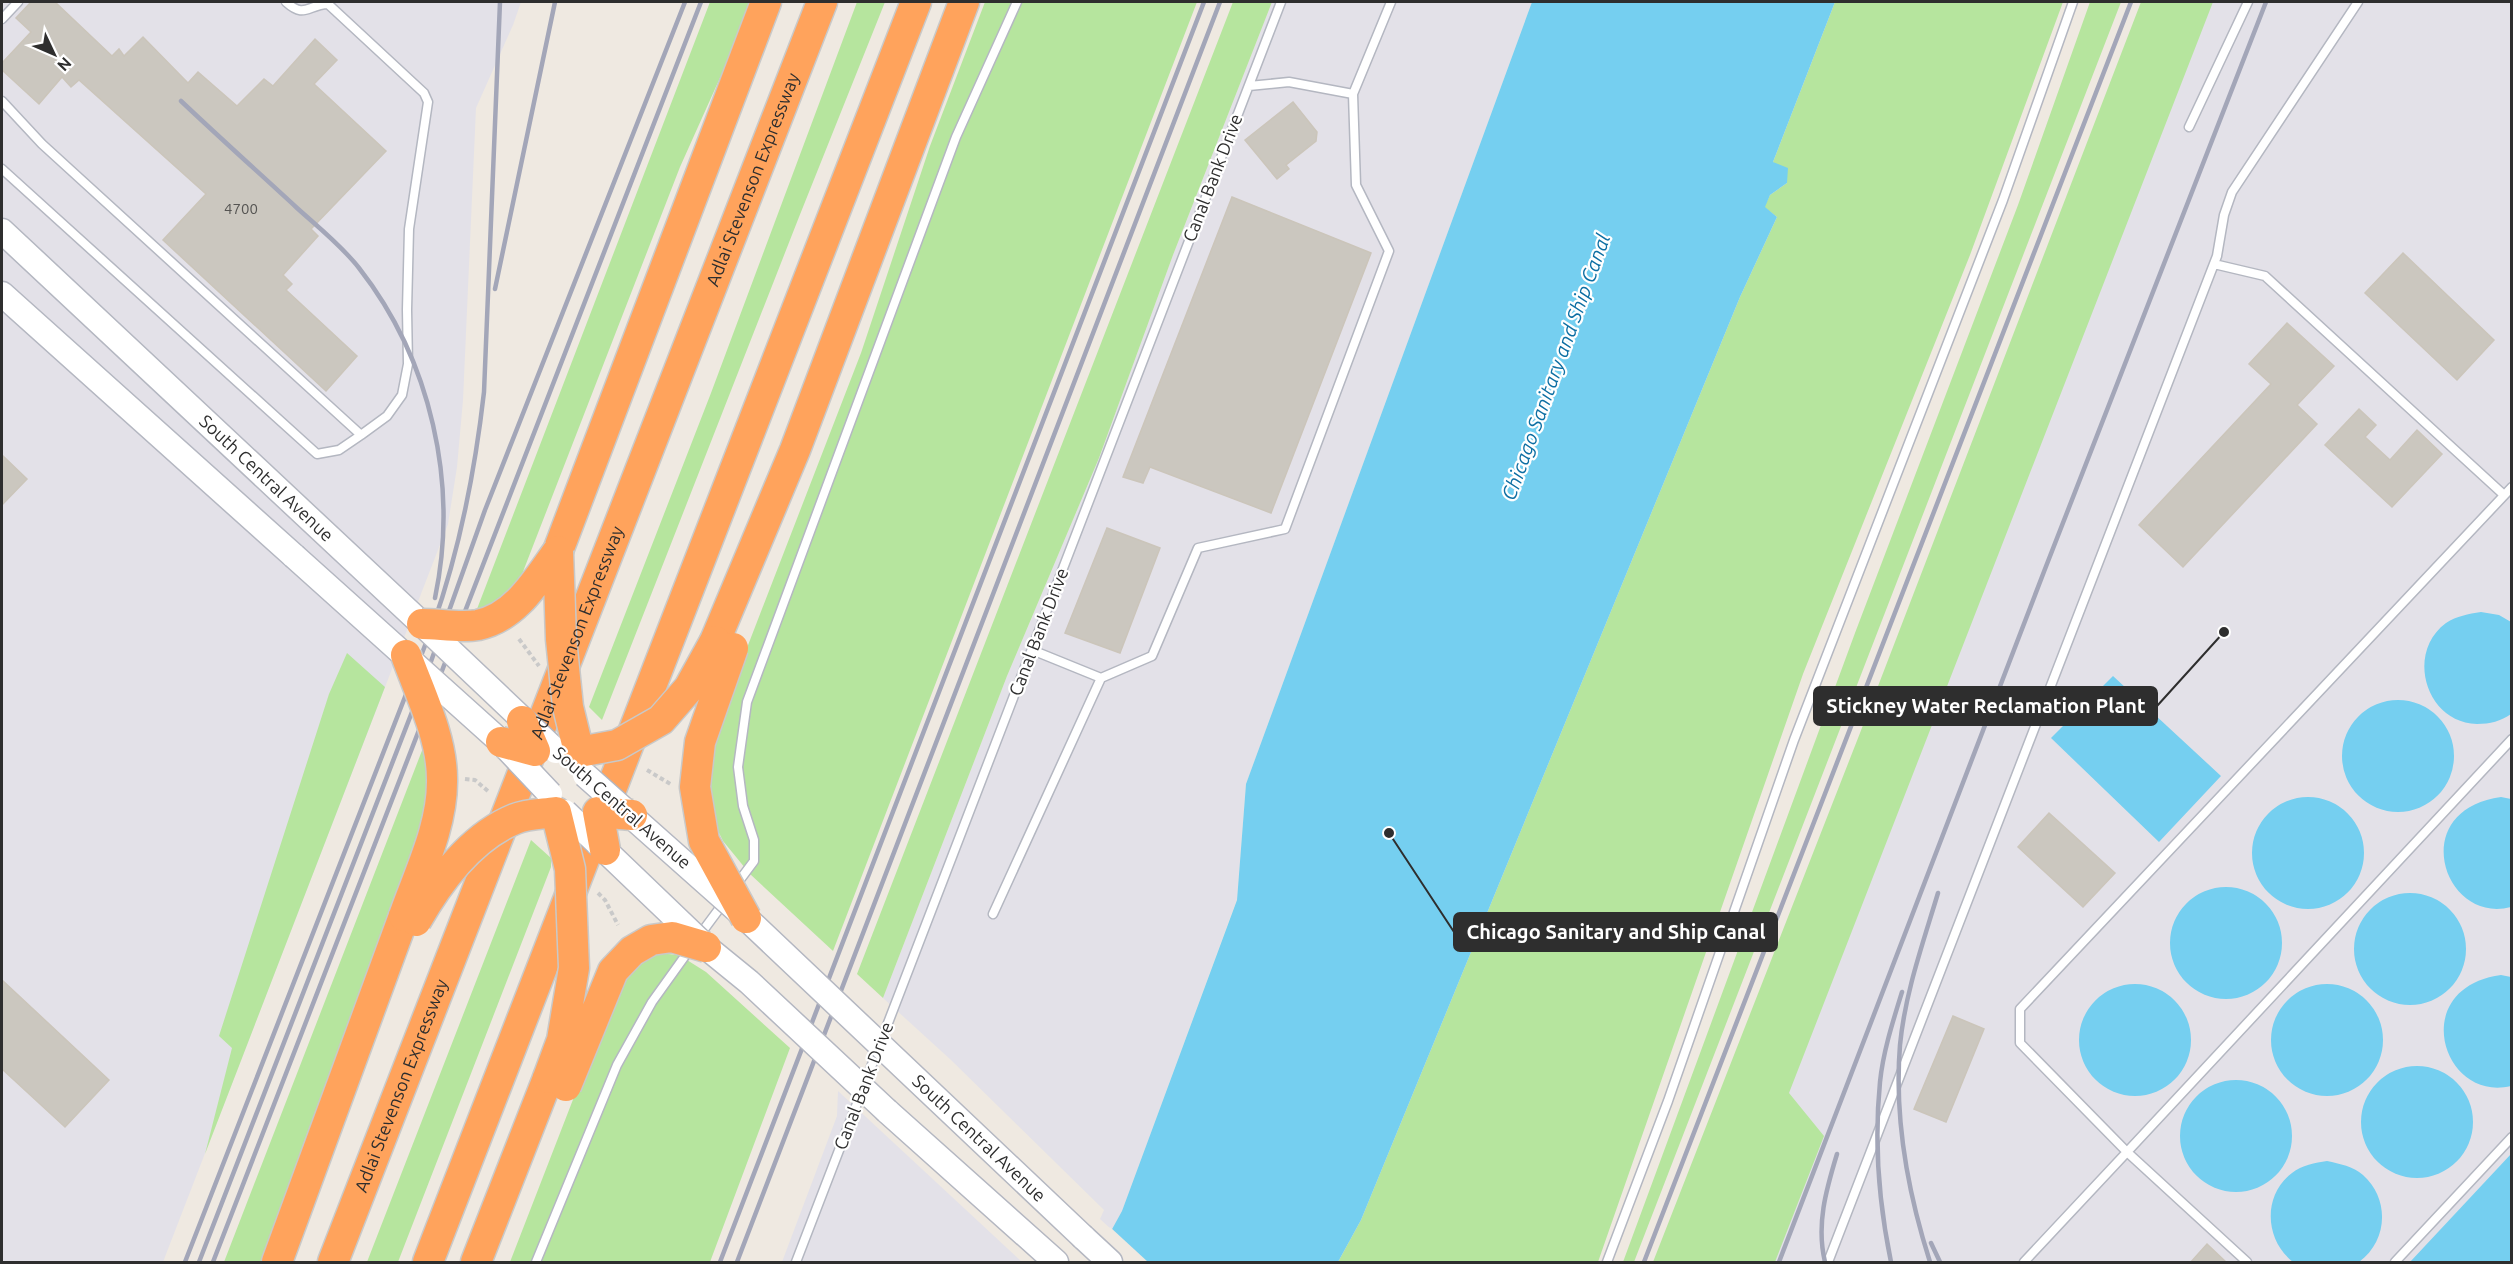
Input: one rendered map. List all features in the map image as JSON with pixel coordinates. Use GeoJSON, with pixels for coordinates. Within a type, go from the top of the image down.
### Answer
{"type":"FeatureCollection","features":[{"type":"Feature","properties":{"kind":"highway"},"geometry":{"type":"LineString","coordinates":[[422,624],[477,625],[501,617],[517,605],[558,550],[766,2]]}},
{"type":"Feature","properties":{"kind":"highway","name":"Adlai Stevenson Expressway"},"geometry":{"type":"LineString","coordinates":[[333,1263],[822,2]]}},
{"type":"Feature","properties":{"kind":"highway"},"geometry":{"type":"LineString","coordinates":[[428,1263],[916,2]]}},
{"type":"Feature","properties":{"kind":"highway"},"geometry":{"type":"LineString","coordinates":[[746,918],[704,841],[695,787],[700,742],[724,644],[964,2]]}},
{"type":"Feature","properties":{"kind":"highway"},"geometry":{"type":"LineString","coordinates":[[483,1263],[526,1177],[557,1082],[574,968],[570,869],[557,806],[568,707],[561,639],[558,550]]}},
{"type":"Feature","properties":{"kind":"highway"},"geometry":{"type":"LineString","coordinates":[[501,742],[564,757],[617,745],[662,720],[724,644]]}},
{"type":"Feature","properties":{"kind":"highway"},"geometry":{"type":"LineString","coordinates":[[277,1263],[364,1030],[410,919],[439,816],[442,778],[435,735],[406,655]]}},
{"type":"Feature","properties":{"kind":"highway"},"geometry":{"type":"LineString","coordinates":[[522,721],[564,757],[598,812],[606,850]]}},
{"type":"Feature","properties":{"kind":"highway"},"geometry":{"type":"LineString","coordinates":[[410,919],[454,866],[489,834],[516,819],[557,806],[632,815]]}},
{"type":"Feature","properties":{"kind":"highway"},"geometry":{"type":"LineString","coordinates":[[476,1263],[557,1082],[613,971],[632,951],[651,940],[672,938],[706,947]]}},
{"type":"Feature","properties":{"kind":"main road","name":"South Central Avenue"},"geometry":{"type":"LineString","coordinates":[[2,231],[422,624],[522,721]]}},
{"type":"Feature","properties":{"kind":"main road","name":"South Central Avenue"},"geometry":{"type":"LineString","coordinates":[[2,294],[501,742],[557,806],[706,947],[749,981],[887,1111],[1056,1263]]}},
{"type":"Feature","properties":{"kind":"main road","name":"South Central Avenue"},"geometry":{"type":"LineString","coordinates":[[564,757],[746,918],[1110,1263]]}},
{"type":"Feature","properties":{"kind":"lane"},"geometry":{"type":"LineString","coordinates":[[2,19],[18,2]]}},
{"type":"Feature","properties":{"kind":"lane"},"geometry":{"type":"LineString","coordinates":[[2,169],[317,454],[339,450],[387,416],[402,395],[408,364],[409,228],[428,102],[424,93],[328,4],[302,12],[286,2]]}},
{"type":"Feature","properties":{"kind":"lane"},"geometry":{"type":"LineString","coordinates":[[536,1263],[617,1065],[652,1002],[754,861],[754,840],[742,806],[738,766],[747,702],[956,137],[1017,2]]}},
{"type":"Feature","properties":{"kind":"lane","name":"Canal Bank Drive"},"geometry":{"type":"LineString","coordinates":[[796,1263],[1281,2]]}},
{"type":"Feature","properties":{"kind":"lane"},"geometry":{"type":"LineString","coordinates":[[993,914],[1101,678],[1152,656],[1198,548],[1285,529],[1389,251],[1356,185],[1353,94],[1391,2]]}},
{"type":"Feature","properties":{"kind":"lane"},"geometry":{"type":"LineString","coordinates":[[1607,1263],[1672,1090],[1794,740],[2003,200],[2073,2]]}},
{"type":"Feature","properties":{"kind":"lane"},"geometry":{"type":"LineString","coordinates":[[2189,127],[2248,2]]}},
{"type":"Feature","properties":{"kind":"lane"},"geometry":{"type":"LineString","coordinates":[[1828,1263],[2214,264],[2223,215],[2232,192],[2358,2]]}},
{"type":"Feature","properties":{"kind":"lane"},"geometry":{"type":"LineString","coordinates":[[1249,86],[1289,82],[1353,94]]}},
{"type":"Feature","properties":{"kind":"lane"},"geometry":{"type":"LineString","coordinates":[[2,101],[42,144],[361,435]]}},
{"type":"Feature","properties":{"kind":"lane"},"geometry":{"type":"LineString","coordinates":[[2214,264],[2265,276],[2504,495]]}},
{"type":"Feature","properties":{"kind":"lane"},"geometry":{"type":"LineString","coordinates":[[2247,1263],[2127,1152],[2020,1043],[2019,1009],[2511,487]]}},
{"type":"Feature","properties":{"kind":"lane"},"geometry":{"type":"LineString","coordinates":[[1032,650],[1101,678]]}},
{"type":"Feature","properties":{"kind":"lane"},"geometry":{"type":"LineString","coordinates":[[2024,1263],[2511,739]]}},
{"type":"Feature","properties":{"kind":"lane"},"geometry":{"type":"LineString","coordinates":[[2395,1263],[2511,1137]]}},
{"type":"Feature","properties":{"kind":"path"},"geometry":{"type":"LineString","coordinates":[[519,639],[542,671]]}},
{"type":"Feature","properties":{"kind":"path"},"geometry":{"type":"LineString","coordinates":[[646,770],[675,787]]}},
{"type":"Feature","properties":{"kind":"path"},"geometry":{"type":"LineString","coordinates":[[461,778],[475,780],[491,794]]}},
{"type":"Feature","properties":{"kind":"path"},"geometry":{"type":"LineString","coordinates":[[589,886],[605,900],[618,926]]}},
{"type":"Feature","properties":{"kind":"shaded area"},"geometry":{"type":"Polygon","coordinates":[[[2,2],[521,2],[476,108],[463,400],[457,467],[448,524],[163,1262],[2,1262],[2,2]]]}},
{"type":"Feature","properties":{"kind":"shaded area"},"geometry":{"type":"Polygon","coordinates":[[[1272,2],[1532,2],[1246,784],[1237,899],[1122,1211],[1112,1230],[1100,1219],[1104,1210],[951,1060],[883,998],[1007,676],[1099,458],[1173,255],[1272,2]]]}},
{"type":"Feature","properties":{"kind":"shaded area"},"geometry":{"type":"Polygon","coordinates":[[[2182,2],[2511,2],[2511,1262],[1692,1262],[2182,2]]]}},
{"type":"Feature","properties":{"kind":"shaded area"},"geometry":{"type":"Polygon","coordinates":[[[838,1091],[1022,1262],[782,1262],[837,1116],[838,1091]]]}},
{"type":"Feature","properties":{"kind":"green space"},"geometry":{"type":"Polygon","coordinates":[[[710,2],[754,2],[680,167],[519,582],[496,604],[477,609],[710,2]]]}},
{"type":"Feature","properties":{"kind":"green space"},"geometry":{"type":"Polygon","coordinates":[[[857,2],[885,2],[602,720],[589,707],[711,393],[857,2]]]}},
{"type":"Feature","properties":{"kind":"green space"},"geometry":{"type":"Polygon","coordinates":[[[985,2],[1197,2],[833,951],[750,874],[723,841],[715,825],[709,785],[710,754],[745,653],[861,353],[930,146],[985,2]]]}},
{"type":"Feature","properties":{"kind":"green space"},"geometry":{"type":"Polygon","coordinates":[[[1233,2],[1272,2],[1173,255],[1099,458],[1007,676],[883,998],[857,974],[1233,2]]]}},
{"type":"Feature","properties":{"kind":"green space"},"geometry":{"type":"Polygon","coordinates":[[[1835,2],[2063,2],[1970,255],[1803,674],[1598,1262],[1338,1262],[1361,1220],[1740,297],[1777,217],[1764,207],[1770,195],[1787,183],[1773,162],[1835,2]]]}},
{"type":"Feature","properties":{"kind":"green space"},"geometry":{"type":"Polygon","coordinates":[[[2090,2],[2121,2],[1634,1262],[1623,1262],[1855,633],[2018,205],[2090,2]]]}},
{"type":"Feature","properties":{"kind":"green space"},"geometry":{"type":"Polygon","coordinates":[[[2141,2],[2213,2],[1789,1093],[1824,1136],[1775,1262],[1653,1262],[1860,733],[2141,2]]]}},
{"type":"Feature","properties":{"kind":"green space"},"geometry":{"type":"Polygon","coordinates":[[[347,653],[385,687],[205,1154],[232,1048],[219,1036],[329,694],[347,653]]]}},
{"type":"Feature","properties":{"kind":"green space"},"geometry":{"type":"Polygon","coordinates":[[[423,748],[429,783],[419,842],[305,1139],[264,1262],[224,1262],[423,748]]]}},
{"type":"Feature","properties":{"kind":"green space"},"geometry":{"type":"Polygon","coordinates":[[[531,840],[551,858],[551,867],[398,1262],[367,1262],[531,840]]]}},
{"type":"Feature","properties":{"kind":"green space"},"geometry":{"type":"Polygon","coordinates":[[[657,953],[679,955],[706,972],[790,1048],[710,1262],[510,1262],[619,981],[634,964],[657,953]]]}},
{"type":"Feature","properties":{"kind":"water"},"geometry":{"type":"Polygon","coordinates":[[[1532,2],[1835,2],[1773,162],[1788,168],[1787,183],[1770,195],[1765,207],[1777,217],[1740,297],[1361,1220],[1338,1262],[1094,1262],[1122,1211],[1237,900],[1246,784],[1532,2]]]}},
{"type":"Feature","properties":{"kind":"water"},"geometry":{"type":"Polygon","coordinates":[[[2481,612],[2499,615],[2511,622],[2511,714],[2495,722],[2477,724],[2459,721],[2445,712],[2434,700],[2427,684],[2424,668],[2426,651],[2433,636],[2446,623],[2481,612]]]}},
{"type":"Feature","properties":{"kind":"water"},"geometry":{"type":"Polygon","coordinates":[[[2113,676],[2221,776],[2159,842],[2051,738],[2113,676]]]}},
{"type":"Feature","properties":{"kind":"water"},"geometry":{"type":"Polygon","coordinates":[[[2398,700],[2419,704],[2437,717],[2450,735],[2454,756],[2450,777],[2437,795],[2419,808],[2398,812],[2377,808],[2359,795],[2346,777],[2342,756],[2346,735],[2359,717],[2377,704],[2398,700]]]}},
{"type":"Feature","properties":{"kind":"water"},"geometry":{"type":"Polygon","coordinates":[[[2308,797],[2329,801],[2347,814],[2360,832],[2364,853],[2360,874],[2347,892],[2329,905],[2308,909],[2287,905],[2269,892],[2256,874],[2252,853],[2256,832],[2269,814],[2287,801],[2308,797]]]}},
{"type":"Feature","properties":{"kind":"water"},"geometry":{"type":"Polygon","coordinates":[[[2501,797],[2511,799],[2511,907],[2487,908],[2467,899],[2453,884],[2445,864],[2444,842],[2453,822],[2471,806],[2501,797]]]}},
{"type":"Feature","properties":{"kind":"water"},"geometry":{"type":"Polygon","coordinates":[[[2226,887],[2247,891],[2265,904],[2278,922],[2282,943],[2278,964],[2265,982],[2247,995],[2226,999],[2205,995],[2187,982],[2174,964],[2170,943],[2174,922],[2187,904],[2205,891],[2226,887]]]}},
{"type":"Feature","properties":{"kind":"water"},"geometry":{"type":"Polygon","coordinates":[[[2410,893],[2431,897],[2450,909],[2462,928],[2466,949],[2462,970],[2450,989],[2431,1001],[2410,1005],[2389,1001],[2370,989],[2358,970],[2354,949],[2358,928],[2370,909],[2389,897],[2410,893]]]}},
{"type":"Feature","properties":{"kind":"water"},"geometry":{"type":"Polygon","coordinates":[[[2501,975],[2511,977],[2511,1086],[2487,1087],[2467,1078],[2453,1062],[2445,1042],[2445,1020],[2453,1000],[2472,984],[2501,975]]]}},
{"type":"Feature","properties":{"kind":"water"},"geometry":{"type":"Polygon","coordinates":[[[2135,984],[2156,988],[2174,1001],[2187,1019],[2191,1040],[2187,1061],[2174,1079],[2156,1092],[2135,1096],[2114,1092],[2096,1079],[2083,1061],[2079,1040],[2083,1019],[2096,1001],[2114,988],[2135,984]]]}},
{"type":"Feature","properties":{"kind":"water"},"geometry":{"type":"Polygon","coordinates":[[[2327,984],[2348,988],[2367,1000],[2379,1019],[2383,1040],[2379,1061],[2367,1080],[2348,1092],[2327,1096],[2306,1092],[2287,1080],[2275,1061],[2271,1040],[2275,1019],[2287,1000],[2306,988],[2327,984]]]}},
{"type":"Feature","properties":{"kind":"water"},"geometry":{"type":"Polygon","coordinates":[[[2417,1066],[2438,1070],[2456,1083],[2469,1101],[2473,1122],[2469,1143],[2456,1161],[2438,1174],[2417,1178],[2396,1174],[2378,1161],[2365,1143],[2361,1122],[2365,1101],[2378,1083],[2396,1070],[2417,1066]]]}},
{"type":"Feature","properties":{"kind":"water"},"geometry":{"type":"Polygon","coordinates":[[[2236,1080],[2257,1084],[2275,1097],[2288,1115],[2292,1136],[2288,1157],[2275,1175],[2257,1188],[2236,1192],[2215,1188],[2197,1175],[2184,1157],[2180,1136],[2184,1115],[2197,1097],[2215,1084],[2236,1080]]]}},
{"type":"Feature","properties":{"kind":"water"},"geometry":{"type":"Polygon","coordinates":[[[2511,1154],[2511,1262],[2410,1262],[2511,1154]]]}},
{"type":"Feature","properties":{"kind":"water"},"geometry":{"type":"Polygon","coordinates":[[[2327,1161],[2355,1169],[2372,1185],[2381,1208],[2380,1232],[2369,1253],[2359,1262],[2293,1262],[2284,1253],[2272,1230],[2272,1205],[2282,1183],[2292,1173],[2309,1165],[2327,1161]]]}},
{"type":"Feature","properties":{"kind":"pier"},"geometry":{"type":"Polygon","coordinates":[[[1110,1227],[1148,1262],[1091,1262],[1110,1227]]]}},
{"type":"Feature","properties":{"kind":"building"},"geometry":{"type":"Polygon","coordinates":[[[31,2],[55,2],[112,56],[119,49],[124,56],[143,37],[188,83],[198,72],[237,106],[264,79],[273,86],[315,39],[337,60],[314,84],[386,151],[311,229],[318,236],[283,275],[292,284],[286,290],[357,356],[326,391],[163,240],[206,194],[79,80],[71,87],[62,77],[39,104],[2,70],[2,63],[31,32],[16,18],[31,2]]]}},
{"type":"Feature","properties":{"kind":"building"},"geometry":{"type":"Polygon","coordinates":[[[1293,102],[1317,132],[1316,141],[1286,165],[1289,169],[1277,179],[1245,140],[1293,102]]]}},
{"type":"Feature","properties":{"kind":"building"},"geometry":{"type":"Polygon","coordinates":[[[1232,197],[1371,253],[1271,513],[1150,467],[1143,483],[1123,477],[1232,197]]]}},
{"type":"Feature","properties":{"kind":"building"},"geometry":{"type":"Polygon","coordinates":[[[2403,253],[2494,340],[2457,380],[2365,293],[2403,253]]]}},
{"type":"Feature","properties":{"kind":"building"},"geometry":{"type":"Polygon","coordinates":[[[2287,323],[2334,366],[2297,405],[2317,424],[2183,567],[2139,525],[2271,384],[2249,364],[2287,323]]]}},
{"type":"Feature","properties":{"kind":"building"},"geometry":{"type":"Polygon","coordinates":[[[2359,409],[2376,425],[2365,437],[2390,460],[2417,430],[2442,454],[2392,507],[2325,445],[2359,409]]]}},
{"type":"Feature","properties":{"kind":"building"},"geometry":{"type":"Polygon","coordinates":[[[2,455],[27,479],[2,505],[2,455]]]}},
{"type":"Feature","properties":{"kind":"building"},"geometry":{"type":"Polygon","coordinates":[[[1107,528],[1160,548],[1120,653],[1065,633],[1107,528]]]}},
{"type":"Feature","properties":{"kind":"building"},"geometry":{"type":"Polygon","coordinates":[[[2049,813],[2115,873],[2083,907],[2018,847],[2049,813]]]}},
{"type":"Feature","properties":{"kind":"building"},"geometry":{"type":"Polygon","coordinates":[[[2,980],[109,1080],[65,1127],[2,1069],[2,980]]]}},
{"type":"Feature","properties":{"kind":"building"},"geometry":{"type":"Polygon","coordinates":[[[1953,1016],[1984,1029],[1946,1122],[1914,1109],[1953,1016]]]}},
{"type":"Feature","properties":{"kind":"building"},"geometry":{"type":"Polygon","coordinates":[[[2207,1244],[2227,1263],[2190,1263],[2207,1244]]]}},
{"type":"Feature","properties":{"kind":"railway"},"geometry":{"type":"LineString","coordinates":[[185,1262],[433,625],[459,539],[476,451],[484,392],[500,2]]}},
{"type":"Feature","properties":{"kind":"railway"},"geometry":{"type":"LineString","coordinates":[[495,289],[555,2]]}},
{"type":"Feature","properties":{"kind":"railway"},"geometry":{"type":"LineString","coordinates":[[199,1262],[424,681],[485,510],[685,2]]}},
{"type":"Feature","properties":{"kind":"railway"},"geometry":{"type":"LineString","coordinates":[[213,1262],[701,2]]}},
{"type":"Feature","properties":{"kind":"railway"},"geometry":{"type":"LineString","coordinates":[[720,1262],[1204,2]]}},
{"type":"Feature","properties":{"kind":"railway"},"geometry":{"type":"LineString","coordinates":[[737,1262],[1220,2]]}},
{"type":"Feature","properties":{"kind":"railway"},"geometry":{"type":"LineString","coordinates":[[1644,1262],[2131,2]]}},
{"type":"Feature","properties":{"kind":"railway"},"geometry":{"type":"LineString","coordinates":[[1779,1262],[2266,2]]}},
{"type":"Feature","properties":{"kind":"railway"},"geometry":{"type":"LineString","coordinates":[[181,101],[345,252],[384,304],[405,342],[421,383],[433,425],[440,468],[443,511],[442,555],[435,598]]}},
{"type":"Feature","properties":{"kind":"railway"},"geometry":{"type":"LineString","coordinates":[[1930,1262],[1915,1209],[1904,1155],[1899,1072],[1902,1026],[1906,1006],[1938,893]]}},
{"type":"Feature","properties":{"kind":"railway"},"geometry":{"type":"LineString","coordinates":[[1891,1262],[1883,1218],[1877,1127],[1883,1059],[1902,992]]}},
{"type":"Feature","properties":{"kind":"railway"},"geometry":{"type":"LineString","coordinates":[[1825,1262],[1822,1248],[1822,1221],[1826,1194],[1837,1154]]}},
{"type":"Feature","properties":{"kind":"railway"},"geometry":{"type":"LineString","coordinates":[[1931,1243],[1940,1262]]}},
{"type":"Feature","properties":{"kind":"place","name":"Stickney Water Reclamation Plant"},"geometry":{"type":"Point","coordinates":[2224,632]}},
{"type":"Feature","properties":{"kind":"place","name":"Chicago Sanitary and Ship Canal"},"geometry":{"type":"Point","coordinates":[1389,833]}}]}
